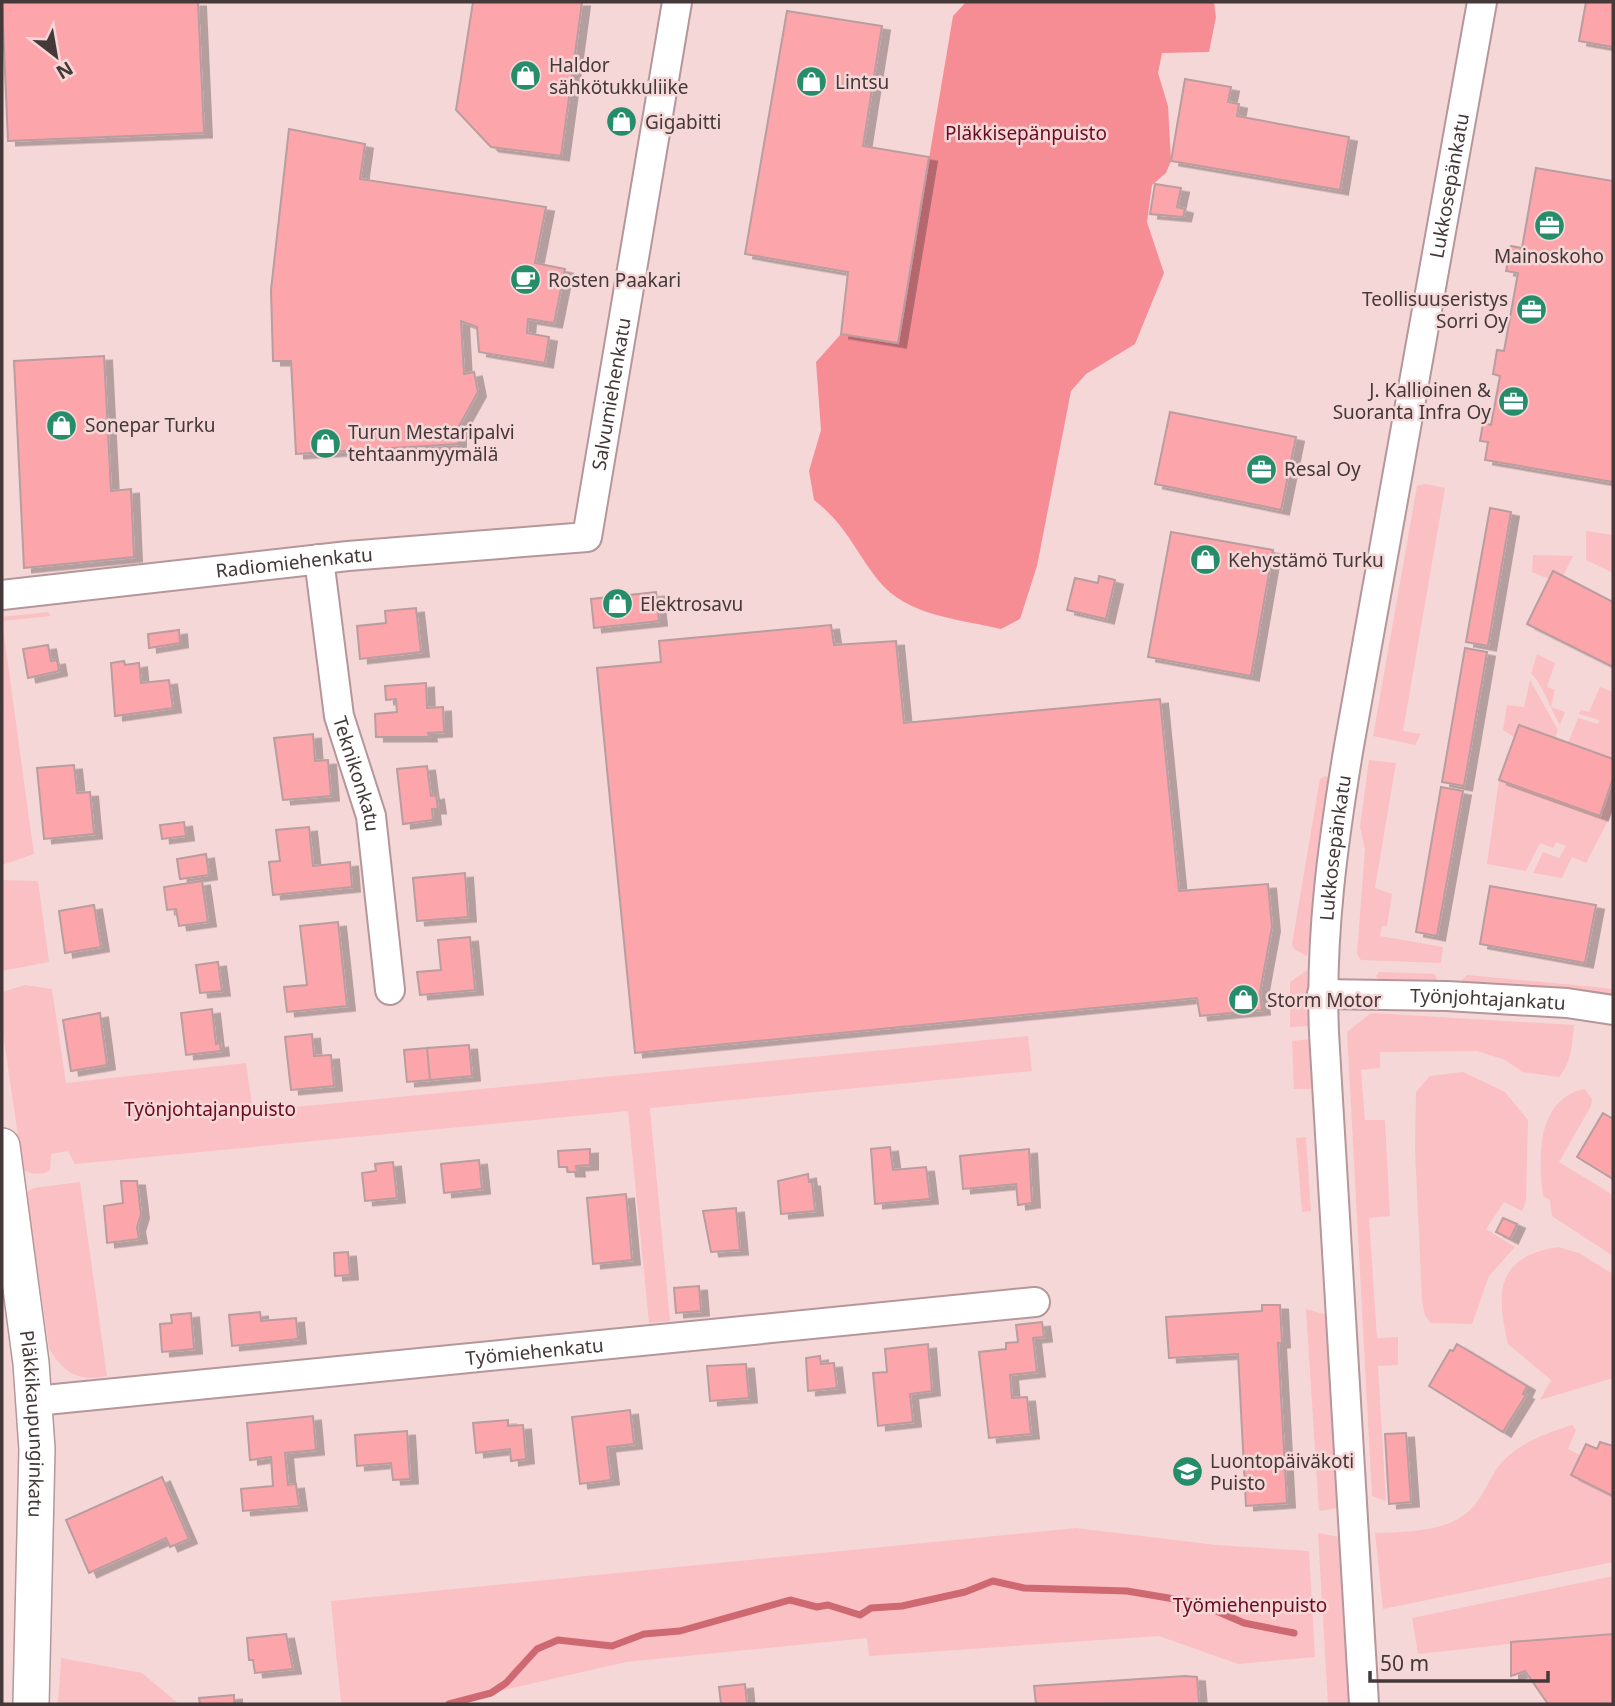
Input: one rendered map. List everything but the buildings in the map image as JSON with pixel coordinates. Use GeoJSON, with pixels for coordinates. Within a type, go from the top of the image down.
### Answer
{"type":"FeatureCollection","features":[{"type":"Feature","properties":{"kind":"street","name":"Salvumiehenkatu"},"geometry":{"type":"LineString","coordinates":[[587,537],[677,2]]}},
{"type":"Feature","properties":{"kind":"street","name":"Lukkosepänkatu"},"geometry":{"type":"LineString","coordinates":[[1364,1704],[1322,994],[1324,923],[1331,849],[1482,2]]}},
{"type":"Feature","properties":{"kind":"street","name":"Radiomiehenkatu"},"geometry":{"type":"LineString","coordinates":[[2,594],[319,559],[587,537]]}},
{"type":"Feature","properties":{"kind":"street","name":"Teknikonkatu"},"geometry":{"type":"LineString","coordinates":[[319,559],[339,716],[371,816],[390,990]]}},
{"type":"Feature","properties":{"kind":"street","name":"Työnjohtajankatu"},"geometry":{"type":"LineString","coordinates":[[1322,994],[1371,993],[1540,1001],[1613,1010]]}},
{"type":"Feature","properties":{"kind":"street","name":"Pläkkikaupunginkatu"},"geometry":{"type":"LineString","coordinates":[[2,1149],[13,1310],[35,1401],[37,1498],[31,1704]]}},
{"type":"Feature","properties":{"kind":"street","name":"Työmiehenkatu"},"geometry":{"type":"LineString","coordinates":[[35,1401],[1035,1302]]}},
{"type":"Feature","properties":{"kind":"green space","name":"Pläkkisepänpuisto"},"geometry":{"type":"Polygon","coordinates":[[[966,2],[1214,2],[1216,17],[1209,52],[1162,53],[1158,73],[1168,106],[1171,161],[1166,173],[1152,185],[1147,222],[1164,273],[1135,344],[1086,374],[1071,391],[1037,566],[1020,619],[1001,629],[918,609],[890,592],[878,580],[842,528],[814,500],[809,471],[821,430],[816,362],[841,334],[898,343],[953,16],[966,2]]]}},
{"type":"Feature","properties":{"kind":"green space"},"geometry":{"type":"Polygon","coordinates":[[[1425,484],[1445,488],[1403,731],[1421,734],[1415,745],[1373,736],[1417,486],[1425,484]]]}},
{"type":"Feature","properties":{"kind":"green space"},"geometry":{"type":"Polygon","coordinates":[[[1586,531],[1613,535],[1613,573],[1586,560],[1586,531]]]}},
{"type":"Feature","properties":{"kind":"green space"},"geometry":{"type":"Polygon","coordinates":[[[1533,555],[1573,556],[1563,576],[1553,571],[1549,579],[1532,572],[1533,555]]]}},
{"type":"Feature","properties":{"kind":"green space"},"geometry":{"type":"Polygon","coordinates":[[[48,612],[51,616],[2,621],[2,617],[48,612]]]}},
{"type":"Feature","properties":{"kind":"green space"},"geometry":{"type":"Polygon","coordinates":[[[2,621],[34,854],[2,865],[2,621]]]}},
{"type":"Feature","properties":{"kind":"green space"},"geometry":{"type":"Polygon","coordinates":[[[1537,654],[1555,663],[1547,687],[1555,690],[1551,707],[1565,712],[1560,725],[1531,674],[1537,654]]]}},
{"type":"Feature","properties":{"kind":"green space"},"geometry":{"type":"Polygon","coordinates":[[[1530,680],[1558,730],[1555,738],[1519,725],[1514,737],[1503,730],[1507,705],[1524,707],[1530,680]]]}},
{"type":"Feature","properties":{"kind":"green space"},"geometry":{"type":"Polygon","coordinates":[[[1600,687],[1613,692],[1613,759],[1568,743],[1578,718],[1598,724],[1599,720],[1579,714],[1581,710],[1589,712],[1600,687]]]}},
{"type":"Feature","properties":{"kind":"green space"},"geometry":{"type":"Polygon","coordinates":[[[1369,760],[1396,763],[1375,888],[1392,894],[1387,926],[1382,926],[1380,936],[1443,947],[1441,963],[1361,960],[1357,954],[1365,849],[1360,827],[1369,760]]]}},
{"type":"Feature","properties":{"kind":"green space"},"geometry":{"type":"Polygon","coordinates":[[[1325,776],[1330,778],[1307,956],[1294,949],[1292,944],[1320,779],[1325,776]]]}},
{"type":"Feature","properties":{"kind":"green space"},"geometry":{"type":"Polygon","coordinates":[[[1613,778],[1613,811],[1586,863],[1572,857],[1562,878],[1533,873],[1543,852],[1559,858],[1566,846],[1556,842],[1553,848],[1540,843],[1526,871],[1487,864],[1499,780],[1599,816],[1613,778]]]}},
{"type":"Feature","properties":{"kind":"green space"},"geometry":{"type":"Polygon","coordinates":[[[2,880],[38,881],[49,962],[2,971],[2,880]]]}},
{"type":"Feature","properties":{"kind":"green space"},"geometry":{"type":"Polygon","coordinates":[[[1307,970],[1311,1026],[1290,1027],[1290,982],[1307,970]]]}},
{"type":"Feature","properties":{"kind":"green space"},"geometry":{"type":"Polygon","coordinates":[[[1379,972],[1435,974],[1437,980],[1434,984],[1378,980],[1376,976],[1379,972]]]}},
{"type":"Feature","properties":{"kind":"green space"},"geometry":{"type":"Polygon","coordinates":[[[1467,975],[1605,988],[1613,989],[1613,993],[1605,997],[1463,984],[1462,980],[1467,975]]]}},
{"type":"Feature","properties":{"kind":"green space","name":"Työnjohtajanpuisto"},"geometry":{"type":"Polygon","coordinates":[[[25,985],[52,989],[66,1083],[246,1063],[253,1111],[1028,1036],[1032,1071],[650,1108],[670,1321],[649,1323],[628,1111],[75,1164],[68,1151],[51,1154],[50,1170],[33,1173],[23,1170],[2,1027],[2,992],[25,985]]]}},
{"type":"Feature","properties":{"kind":"green space"},"geometry":{"type":"Polygon","coordinates":[[[1371,1013],[1574,1025],[1569,1059],[1559,1077],[1523,1072],[1503,1059],[1477,1051],[1380,1052],[1380,1068],[1361,1070],[1365,1120],[1385,1120],[1390,1216],[1369,1218],[1377,1338],[1398,1337],[1398,1365],[1378,1366],[1386,1501],[1372,1496],[1347,1032],[1371,1013]]]}},
{"type":"Feature","properties":{"kind":"green space"},"geometry":{"type":"Polygon","coordinates":[[[1311,1039],[1311,1089],[1294,1089],[1292,1041],[1311,1039]]]}},
{"type":"Feature","properties":{"kind":"green space"},"geometry":{"type":"Polygon","coordinates":[[[1463,1072],[1505,1092],[1528,1120],[1526,1201],[1522,1211],[1504,1202],[1486,1229],[1515,1247],[1489,1276],[1472,1324],[1431,1323],[1425,1316],[1422,1300],[1415,1150],[1416,1092],[1430,1076],[1463,1072]]]}},
{"type":"Feature","properties":{"kind":"green space"},"geometry":{"type":"Polygon","coordinates":[[[1585,1089],[1592,1099],[1591,1106],[1559,1162],[1613,1195],[1613,1256],[1552,1216],[1550,1200],[1543,1196],[1541,1147],[1549,1116],[1557,1104],[1569,1095],[1585,1089]]]}},
{"type":"Feature","properties":{"kind":"green space"},"geometry":{"type":"Polygon","coordinates":[[[1306,1137],[1311,1211],[1302,1212],[1296,1138],[1306,1137]]]}},
{"type":"Feature","properties":{"kind":"green space"},"geometry":{"type":"Polygon","coordinates":[[[80,1182],[107,1376],[97,1378],[73,1374],[60,1364],[49,1348],[26,1192],[34,1188],[80,1182]]]}},
{"type":"Feature","properties":{"kind":"green space"},"geometry":{"type":"Polygon","coordinates":[[[1558,1247],[1579,1253],[1613,1274],[1613,1378],[1540,1400],[1551,1380],[1508,1344],[1502,1293],[1505,1279],[1522,1259],[1558,1247]]]}},
{"type":"Feature","properties":{"kind":"green space"},"geometry":{"type":"Polygon","coordinates":[[[1306,1309],[1327,1315],[1338,1508],[1319,1511],[1306,1309]]]}},
{"type":"Feature","properties":{"kind":"green space"},"geometry":{"type":"Polygon","coordinates":[[[1572,1425],[1576,1430],[1568,1449],[1580,1455],[1571,1475],[1613,1496],[1613,1562],[1383,1609],[1375,1533],[1421,1530],[1455,1521],[1475,1504],[1498,1467],[1514,1452],[1542,1436],[1572,1425]]]}},
{"type":"Feature","properties":{"kind":"green space","name":"Työmiehenpuisto"},"geometry":{"type":"Polygon","coordinates":[[[1076,1528],[1216,1545],[1309,1551],[1315,1657],[1238,1664],[1159,1636],[869,1656],[867,1638],[626,1662],[443,1704],[334,1704],[341,1703],[331,1601],[1076,1528]]]}},
{"type":"Feature","properties":{"kind":"green space"},"geometry":{"type":"Polygon","coordinates":[[[1318,1533],[1340,1537],[1350,1704],[1328,1704],[1318,1533]]]}},
{"type":"Feature","properties":{"kind":"green space"},"geometry":{"type":"Polygon","coordinates":[[[1613,1576],[1613,1633],[1418,1654],[1412,1618],[1613,1576]]]}},
{"type":"Feature","properties":{"kind":"green space"},"geometry":{"type":"Polygon","coordinates":[[[61,1658],[142,1673],[179,1704],[58,1704],[61,1658]]]}},
{"type":"Feature","properties":{"kind":"waterway"},"geometry":{"type":"LineString","coordinates":[[449,1704],[491,1693],[506,1683],[537,1649],[558,1640],[612,1646],[644,1634],[680,1631],[790,1600],[817,1607],[828,1605],[860,1615],[871,1608],[902,1606],[965,1592],[993,1581],[1024,1588],[1127,1591],[1198,1603],[1244,1623],[1294,1633]]}},
{"type":"Feature","properties":{"kind":"place","name":"Haldor sähkötukkuliike"},"geometry":{"type":"Point","coordinates":[526,76]}},
{"type":"Feature","properties":{"kind":"place","name":"Lintsu"},"geometry":{"type":"Point","coordinates":[812,82]}},
{"type":"Feature","properties":{"kind":"place","name":"Gigabitti"},"geometry":{"type":"Point","coordinates":[622,122]}},
{"type":"Feature","properties":{"kind":"place","name":"Mainoskoho"},"geometry":{"type":"Point","coordinates":[1549,225]}},
{"type":"Feature","properties":{"kind":"place","name":"Rosten Paakari"},"geometry":{"type":"Point","coordinates":[525,280]}},
{"type":"Feature","properties":{"kind":"place","name":"Teollisuuseristys Sorri Oy"},"geometry":{"type":"Point","coordinates":[1531,310]}},
{"type":"Feature","properties":{"kind":"place","name":"J. Kallioinen & Suoranta Infra Oy"},"geometry":{"type":"Point","coordinates":[1514,401]}},
{"type":"Feature","properties":{"kind":"place","name":"Sonepar Turku"},"geometry":{"type":"Point","coordinates":[62,425]}},
{"type":"Feature","properties":{"kind":"place","name":"Turun Mestaripalvi tehtaanmyymälä"},"geometry":{"type":"Point","coordinates":[325,443]}},
{"type":"Feature","properties":{"kind":"place","name":"Resal Oy"},"geometry":{"type":"Point","coordinates":[1261,469]}},
{"type":"Feature","properties":{"kind":"place","name":"Kehystämö Turku"},"geometry":{"type":"Point","coordinates":[1205,560]}},
{"type":"Feature","properties":{"kind":"place","name":"Elektrosavu"},"geometry":{"type":"Point","coordinates":[617,604]}},
{"type":"Feature","properties":{"kind":"place","name":"Storm Motor"},"geometry":{"type":"Point","coordinates":[1244,1000]}},
{"type":"Feature","properties":{"kind":"place","name":"Luontopäiväkoti Puisto"},"geometry":{"type":"Point","coordinates":[1187,1472]}}]}
